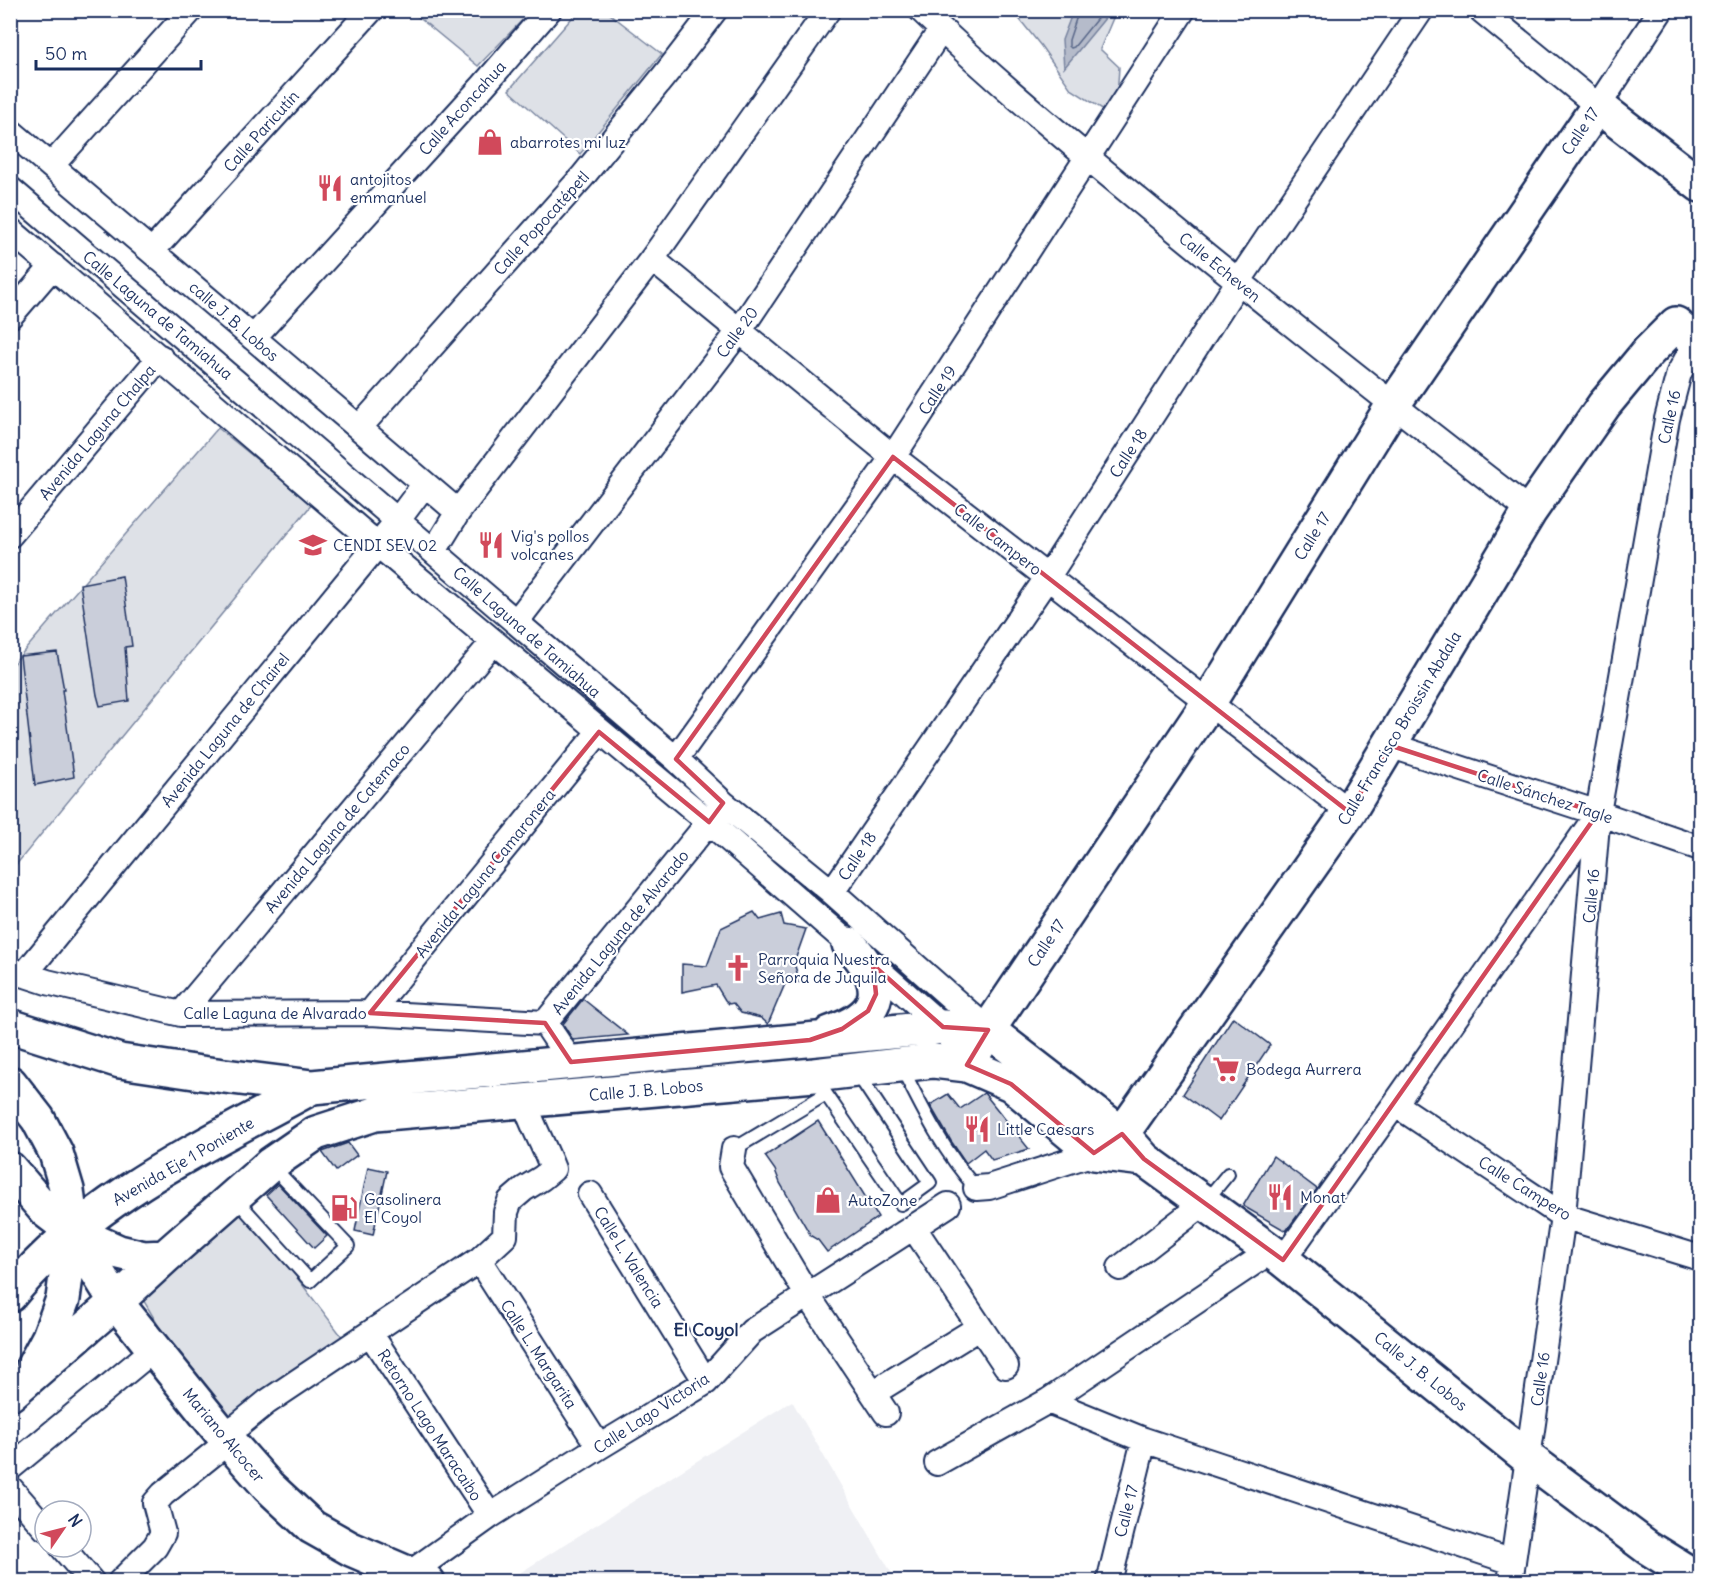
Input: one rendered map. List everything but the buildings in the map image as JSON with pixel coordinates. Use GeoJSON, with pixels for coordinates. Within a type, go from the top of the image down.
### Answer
{"type":"FeatureCollection","features":[{"type":"Feature","properties":{"kind":"main road"},"geometry":{"type":"LineString","coordinates":[[1598,106],[1701,185]]}},
{"type":"Feature","properties":{"kind":"main road","name":"Calle 17"},"geometry":{"type":"LineString","coordinates":[[967,1065],[988,1030],[1209,702],[1393,405],[1598,106]]}},
{"type":"Feature","properties":{"kind":"main road","name":"Calle Francisco Broissin Abdala"},"geometry":{"type":"LineString","coordinates":[[1122,1134],[1349,812],[1530,511],[1604,405],[1648,352],[1695,334]]}},
{"type":"Feature","properties":{"kind":"main road"},"geometry":{"type":"LineString","coordinates":[[810,1040],[842,1029],[858,1020],[875,1000],[876,989],[870,974],[860,955],[849,944]]}},
{"type":"Feature","properties":{"kind":"main road"},"geometry":{"type":"LineString","coordinates":[[10,1026],[120,1061],[312,1087],[943,1027],[988,1030]]}},
{"type":"Feature","properties":{"kind":"main road","name":"Calle J. B. Lobos"},"geometry":{"type":"LineString","coordinates":[[988,1030],[1122,1134],[1144,1160],[1277,1255],[1529,1458],[1647,1546],[1701,1580]]}},
{"type":"Feature","properties":{"kind":"main road","name":"Calle J. B. Lobos"},"geometry":{"type":"LineString","coordinates":[[165,1257],[271,1164],[316,1133],[375,1114],[524,1100],[820,1084],[854,1070],[933,1061],[967,1065],[1011,1084],[1094,1153],[1144,1160]]}},
{"type":"Feature","properties":{"kind":"main road"},"geometry":{"type":"LineString","coordinates":[[10,1083],[38,1119],[56,1153],[67,1190],[72,1231],[63,1299],[49,1337],[17,1388]]}},
{"type":"Feature","properties":{"kind":"main road","name":"Avenida Eje 1 Poniente"},"geometry":{"type":"LineString","coordinates":[[10,1295],[27,1274],[72,1231],[130,1189],[312,1087]]}},
{"type":"Feature","properties":{"kind":"main road"},"geometry":{"type":"LineString","coordinates":[[10,1169],[46,1211],[72,1231],[118,1252],[144,1257],[165,1257]]}},
{"type":"Feature","properties":{"kind":"main road","name":"Mariano Alcocer"},"geometry":{"type":"LineString","coordinates":[[72,1231],[116,1302],[153,1350],[268,1486],[312,1527],[351,1549],[418,1578]]}},
{"type":"Feature","properties":{"kind":"main road"},"geometry":{"type":"LineString","coordinates":[[17,1388],[165,1257]]}},
{"type":"Feature","properties":{"kind":"street"},"geometry":{"type":"LineString","coordinates":[[51,166],[191,10]]}},
{"type":"Feature","properties":{"kind":"street","name":"Calle Paricutín"},"geometry":{"type":"LineString","coordinates":[[152,250],[371,10]]}},
{"type":"Feature","properties":{"kind":"street","name":"Calle Aconcahua"},"geometry":{"type":"LineString","coordinates":[[253,338],[483,87],[549,10]]}},
{"type":"Feature","properties":{"kind":"street","name":"Calle Popocatépetl"},"geometry":{"type":"LineString","coordinates":[[359,428],[583,176],[715,10]]}},
{"type":"Feature","properties":{"kind":"street"},"geometry":{"type":"LineString","coordinates":[[434,551],[458,512],[652,259],[828,10]]}},
{"type":"Feature","properties":{"kind":"street","name":"Calle Echeven"},"geometry":{"type":"LineString","coordinates":[[921,10],[1088,158],[1238,282],[1530,511]]}},
{"type":"Feature","properties":{"kind":"street","name":"Calle 19"},"geometry":{"type":"LineString","coordinates":[[676,759],[893,457],[1183,10]]}},
{"type":"Feature","properties":{"kind":"street","name":"Calle 18"},"geometry":{"type":"LineString","coordinates":[[832,892],[1047,578],[1238,282],[1420,10]]}},
{"type":"Feature","properties":{"kind":"street"},"geometry":{"type":"LineString","coordinates":[[1482,10],[1598,106]]}},
{"type":"Feature","properties":{"kind":"street","name":"Calle 17"},"geometry":{"type":"LineString","coordinates":[[1598,106],[1661,10]]}},
{"type":"Feature","properties":{"kind":"street","name":"Calle 20"},"geometry":{"type":"LineString","coordinates":[[516,622],[740,330],[941,30]]}},
{"type":"Feature","properties":{"kind":"street","name":"calle J. B. Lobos"},"geometry":{"type":"LineString","coordinates":[[10,131],[458,512]]}},
{"type":"Feature","properties":{"kind":"street","name":"Calle Laguna de Tamiahua"},"geometry":{"type":"LineString","coordinates":[[10,189],[676,759],[716,813],[849,944],[943,1027],[967,1065]]}},
{"type":"Feature","properties":{"kind":"street","name":"Calle Laguna de Tamiahua"},"geometry":{"type":"LineString","coordinates":[[10,230],[599,732],[832,892],[988,1030]]}},
{"type":"Feature","properties":{"kind":"street","name":"Calle Campero"},"geometry":{"type":"LineString","coordinates":[[652,259],[893,457],[1349,812]]}},
{"type":"Feature","properties":{"kind":"street"},"geometry":{"type":"LineString","coordinates":[[10,316],[53,266]]}},
{"type":"Feature","properties":{"kind":"street","name":"Calle 16"},"geometry":{"type":"LineString","coordinates":[[1511,1572],[1563,1216],[1598,813],[1667,419],[1679,373],[1695,334]]}},
{"type":"Feature","properties":{"kind":"street","name":"Avenida Laguna Chalpa"},"geometry":{"type":"LineString","coordinates":[[10,534],[159,357]]}},
{"type":"Feature","properties":{"kind":"street","name":"Avenida Laguna de Chairel"},"geometry":{"type":"LineString","coordinates":[[17,973],[398,520],[424,485]]}},
{"type":"Feature","properties":{"kind":"street","name":"Avenida Laguna de Catemaco"},"geometry":{"type":"LineString","coordinates":[[181,1014],[493,642]]}},
{"type":"Feature","properties":{"kind":"street","name":"Avenida Laguna Camaronera"},"geometry":{"type":"LineString","coordinates":[[370,1013],[599,732]]}},
{"type":"Feature","properties":{"kind":"street","name":"Calle Sánchez Tagle"},"geometry":{"type":"LineString","coordinates":[[1389,745],[1701,848]]}},
{"type":"Feature","properties":{"kind":"street","name":"Avenida Laguna de Alvarado"},"geometry":{"type":"LineString","coordinates":[[571,1062],[545,1023],[716,813]]}},
{"type":"Feature","properties":{"kind":"street"},"geometry":{"type":"LineString","coordinates":[[937,1463],[1048,1401],[1277,1255],[1395,1104],[1598,813]]}},
{"type":"Feature","properties":{"kind":"street","name":"Calle Laguna de Alvarado"},"geometry":{"type":"LineString","coordinates":[[17,973],[181,1014],[370,1013],[545,1023]]}},
{"type":"Feature","properties":{"kind":"street"},"geometry":{"type":"LineString","coordinates":[[120,1581],[155,1546],[164,1533],[155,1503],[240,1424],[267,1402],[479,1260],[505,1236],[506,1212],[510,1201],[553,1168],[524,1100]]}},
{"type":"Feature","properties":{"kind":"street","name":"Calle Campero"},"geometry":{"type":"LineString","coordinates":[[1395,1104],[1563,1216],[1701,1258]]}},
{"type":"Feature","properties":{"kind":"street"},"geometry":{"type":"LineString","coordinates":[[976,1188],[989,1187],[1094,1153],[1122,1134]]}},
{"type":"Feature","properties":{"kind":"street"},"geometry":{"type":"LineString","coordinates":[[734,1149],[731,1167],[808,1296],[880,1403],[980,1327]]}},
{"type":"Feature","properties":{"kind":"street","name":"Calle L. Valencia"},"geometry":{"type":"LineString","coordinates":[[590,1194],[706,1382]]}},
{"type":"Feature","properties":{"kind":"street"},"geometry":{"type":"LineString","coordinates":[[1120,1268],[1204,1203]]}},
{"type":"Feature","properties":{"kind":"street","name":"Calle Lago Victoria"},"geometry":{"type":"LineString","coordinates":[[418,1578],[490,1516],[706,1382],[752,1331],[948,1205]]}},
{"type":"Feature","properties":{"kind":"street"},"geometry":{"type":"LineString","coordinates":[[914,1228],[1006,1366]]}},
{"type":"Feature","properties":{"kind":"street","name":"Calle L. Margarita"},"geometry":{"type":"LineString","coordinates":[[479,1260],[599,1447]]}},
{"type":"Feature","properties":{"kind":"street","name":"Retorno Lago Maracaibo"},"geometry":{"type":"LineString","coordinates":[[370,1333],[490,1516]]}},
{"type":"Feature","properties":{"kind":"street"},"geometry":{"type":"LineString","coordinates":[[10,1468],[153,1350]]}},
{"type":"Feature","properties":{"kind":"street"},"geometry":{"type":"LineString","coordinates":[[1048,1401],[1144,1440],[1511,1572]]}},
{"type":"Feature","properties":{"kind":"street","name":"Calle 17"},"geometry":{"type":"LineString","coordinates":[[1109,1581],[1144,1440]]}},
{"type":"Feature","properties":{"kind":"street"},"geometry":{"type":"LineString","coordinates":[[10,1488],[33,1514]]}},
{"type":"Feature","properties":{"kind":"street"},"geometry":{"type":"LineString","coordinates":[[73,1559],[92,1581]]}},
{"type":"Feature","properties":{"kind":"lane"},"geometry":{"type":"LineString","coordinates":[[900,1065],[925,1115],[965,1176],[976,1188]]}},
{"type":"Feature","properties":{"kind":"lane"},"geometry":{"type":"LineString","coordinates":[[734,1149],[820,1084],[901,1204],[930,1184],[854,1070]]}},
{"type":"Feature","properties":{"kind":"lane"},"geometry":{"type":"LineString","coordinates":[[243,1207],[310,1281],[348,1246],[271,1164]]}},
{"type":"Feature","properties":{"kind":"lane"},"geometry":{"type":"LineString","coordinates":[[1204,1203],[1228,1174]]}},
{"type":"Feature","properties":{"kind":"highlighted area"},"geometry":{"type":"Polygon","coordinates":[[[893,457],[1349,812],[1389,745],[1598,813],[1283,1260],[1144,1159],[1122,1134],[1094,1153],[1011,1084],[967,1065],[988,1030],[943,1027],[873,965],[876,994],[868,1011],[842,1029],[810,1040],[571,1062],[545,1023],[370,1013],[599,732],[709,822],[723,803],[676,759],[893,457]]]}},
{"type":"Feature","properties":{"kind":"shaded area"},"geometry":{"type":"Polygon","coordinates":[[[411,11],[531,11],[478,66],[411,11]]]}},
{"type":"Feature","properties":{"kind":"shaded area"},"geometry":{"type":"Polygon","coordinates":[[[578,11],[606,11],[662,54],[580,154],[509,90],[578,11]]]}},
{"type":"Feature","properties":{"kind":"shaded area"},"geometry":{"type":"Polygon","coordinates":[[[1013,11],[1116,11],[1100,49],[1119,67],[1117,98],[1107,112],[1071,89],[1013,11]]]}},
{"type":"Feature","properties":{"kind":"shaded area"},"geometry":{"type":"Polygon","coordinates":[[[218,428],[312,504],[11,871],[11,666],[218,428]]]}},
{"type":"Feature","properties":{"kind":"shaded area"},"geometry":{"type":"Polygon","coordinates":[[[243,1207],[350,1347],[223,1435],[142,1298],[243,1207]]]}},
{"type":"Feature","properties":{"kind":"shaded area"},"geometry":{"type":"Polygon","coordinates":[[[792,1401],[895,1579],[894,1581],[507,1581],[792,1401]]]}},
{"type":"Feature","properties":{"kind":"water"},"geometry":{"type":"Polygon","coordinates":[[[1073,11],[1111,11],[1064,68],[1062,40],[1073,11]]]}},
{"type":"Feature","properties":{"kind":"place","name":"abarrotes mi luz"},"geometry":{"type":"Point","coordinates":[490,142]}},
{"type":"Feature","properties":{"kind":"place","name":"antojitos emmanuel"},"geometry":{"type":"Point","coordinates":[330,188]}},
{"type":"Feature","properties":{"kind":"place","name":"CENDI SEV 02"},"geometry":{"type":"Point","coordinates":[313,545]}},
{"type":"Feature","properties":{"kind":"place","name":"Vig's pollos volcanes"},"geometry":{"type":"Point","coordinates":[491,545]}},
{"type":"Feature","properties":{"kind":"place","name":"Parroquia Nuestra Señora de Juquila"},"geometry":{"type":"Point","coordinates":[738,968]}},
{"type":"Feature","properties":{"kind":"place","name":"Bodega Aurrera"},"geometry":{"type":"Point","coordinates":[1226,1069]}},
{"type":"Feature","properties":{"kind":"place","name":"Little Caesars"},"geometry":{"type":"Point","coordinates":[977,1129]}},
{"type":"Feature","properties":{"kind":"place","name":"Monat"},"geometry":{"type":"Point","coordinates":[1280,1197]}},
{"type":"Feature","properties":{"kind":"place","name":"AutoZone"},"geometry":{"type":"Point","coordinates":[828,1200]}},
{"type":"Feature","properties":{"kind":"place","name":"Gasolinera El Coyol"},"geometry":{"type":"Point","coordinates":[344,1208]}},
{"type":"Feature","properties":{"kind":"district","name":"El Coyol"},"geometry":{"type":"Point","coordinates":[706,1329]}}]}
